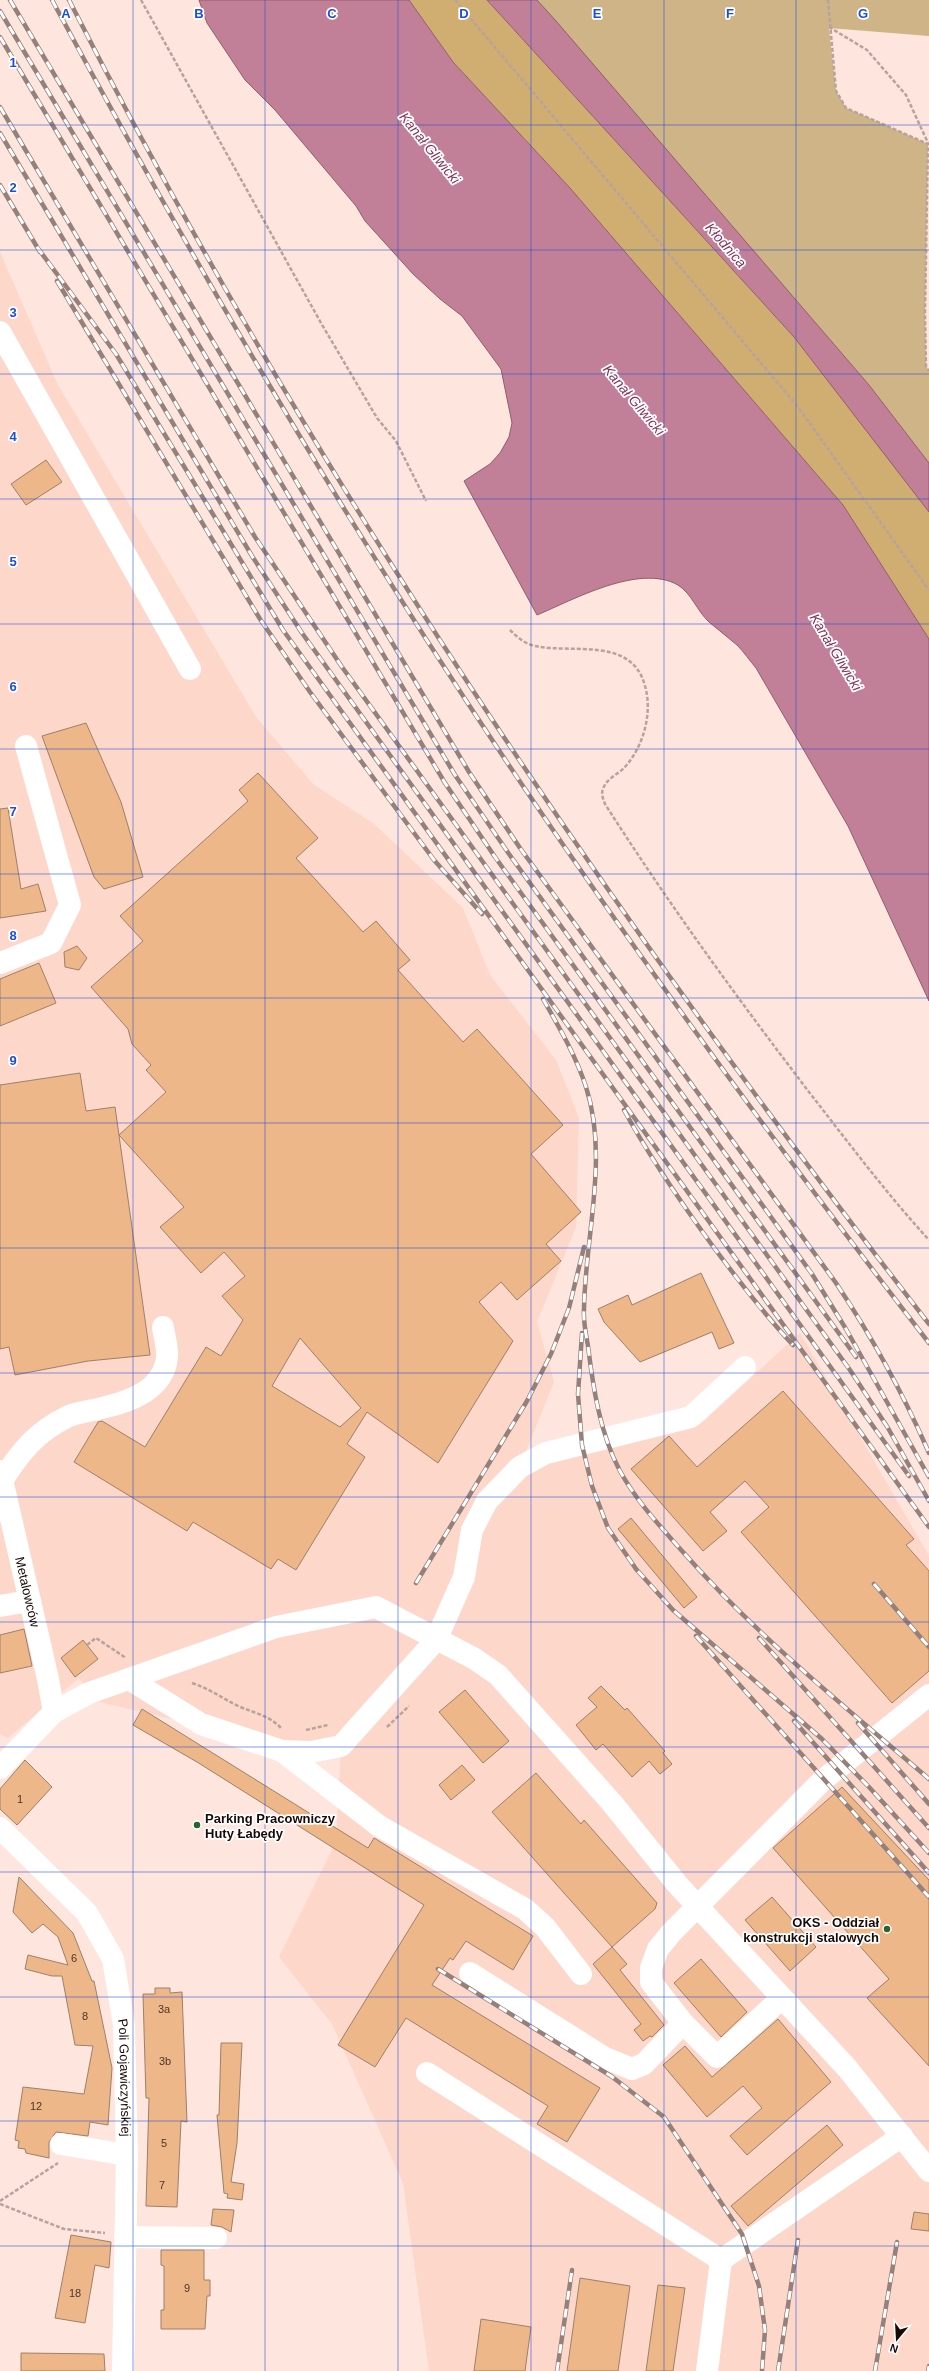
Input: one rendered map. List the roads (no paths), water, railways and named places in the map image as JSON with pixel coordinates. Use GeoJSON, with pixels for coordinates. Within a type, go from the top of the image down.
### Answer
{"type":"FeatureCollection","features":[{"type":"Feature","properties":{"kind":"street"},"geometry":{"type":"LineString","coordinates":[[0,332],[190,669]]}},
{"type":"Feature","properties":{"kind":"street"},"geometry":{"type":"LineString","coordinates":[[0,963],[51,943],[70,905],[26,746]]}},
{"type":"Feature","properties":{"kind":"street"},"geometry":{"type":"LineString","coordinates":[[1,1476],[39,1433],[70,1415],[125,1403],[145,1392],[162,1376],[167,1357],[162,1327]]}},
{"type":"Feature","properties":{"kind":"street"},"geometry":{"type":"LineString","coordinates":[[131,1670],[201,1724],[285,1743],[311,1752],[341,1746],[436,1640],[464,1577],[472,1530],[487,1500],[520,1467],[546,1453],[691,1418],[745,1367]]}},
{"type":"Feature","properties":{"kind":"street","name":"Metalowców"},"geometry":{"type":"LineString","coordinates":[[1,1476],[48,1679],[54,1712]]}},
{"type":"Feature","properties":{"kind":"street"},"geometry":{"type":"LineString","coordinates":[[0,1606],[30,1601]]}},
{"type":"Feature","properties":{"kind":"street"},"geometry":{"type":"LineString","coordinates":[[0,1768],[54,1712],[131,1670],[276,1627],[376,1607],[436,1640],[475,1659],[498,1675],[612,1803],[698,1908],[847,2068],[929,2171]]}},
{"type":"Feature","properties":{"kind":"street"},"geometry":{"type":"LineString","coordinates":[[782,1998],[717,2057],[683,2023],[651,1982],[651,1968],[658,1949],[823,1780],[929,1695]]}},
{"type":"Feature","properties":{"kind":"street"},"geometry":{"type":"LineString","coordinates":[[285,1743],[379,1826],[524,1909],[545,1927],[580,1974]]}},
{"type":"Feature","properties":{"kind":"street","name":"Poli Gojawiczyńskiej"},"geometry":{"type":"LineString","coordinates":[[0,1828],[86,1913],[113,1959],[124,2025],[127,2155],[123,2371]]}},
{"type":"Feature","properties":{"kind":"street"},"geometry":{"type":"LineString","coordinates":[[470,1973],[605,2058],[632,2069],[644,2064],[683,2023]]}},
{"type":"Feature","properties":{"kind":"street"},"geometry":{"type":"LineString","coordinates":[[427,2073],[721,2260]]}},
{"type":"Feature","properties":{"kind":"street"},"geometry":{"type":"LineString","coordinates":[[706,2371],[721,2260],[902,2136]]}},
{"type":"Feature","properties":{"kind":"street"},"geometry":{"type":"LineString","coordinates":[[60,2153],[127,2155]]}},
{"type":"Feature","properties":{"kind":"street"},"geometry":{"type":"LineString","coordinates":[[125,2237],[216,2238]]}},
{"type":"Feature","properties":{"kind":"water","name":"Kanał Gliwicki"},"geometry":{"type":"Polygon","coordinates":[[[199,0],[409,0],[453,62],[570,188],[843,505],[929,639],[929,1001],[848,826],[756,668],[737,645],[705,618],[683,589],[678,585],[662,579],[645,578],[626,581],[587,593],[537,615],[464,481],[490,464],[500,453],[509,437],[512,423],[501,369],[462,316],[440,299],[413,274],[365,221],[356,206],[275,110],[245,80],[207,23],[199,0]]]}},
{"type":"Feature","properties":{"kind":"water","name":"Kłodnica"},"geometry":{"type":"Polygon","coordinates":[[[487,0],[537,0],[556,21],[869,385],[929,463],[929,512],[794,337],[487,0]]]}},
{"type":"Feature","properties":{"kind":"railway"},"geometry":{"type":"LineString","coordinates":[[10,0],[469,772],[520,848],[836,1283],[886,1366],[909,1409],[929,1453]]}},
{"type":"Feature","properties":{"kind":"railway"},"geometry":{"type":"LineString","coordinates":[[52,0],[163,201],[278,400],[399,597],[461,693],[573,860],[672,1000],[773,1138],[929,1343]]}},
{"type":"Feature","properties":{"kind":"railway"},"geometry":{"type":"LineString","coordinates":[[69,0],[161,175],[259,347],[361,516],[468,682],[578,846],[692,1008],[809,1167],[929,1324]]}},
{"type":"Feature","properties":{"kind":"railway"},"geometry":{"type":"LineString","coordinates":[[0,11],[455,775],[509,854],[812,1274],[846,1329],[929,1477]]}},
{"type":"Feature","properties":{"kind":"railway"},"geometry":{"type":"LineString","coordinates":[[0,37],[445,783],[495,857],[856,1357]]}},
{"type":"Feature","properties":{"kind":"railway"},"geometry":{"type":"LineString","coordinates":[[0,107],[255,537],[342,667],[850,1370],[888,1428],[929,1501]]}},
{"type":"Feature","properties":{"kind":"railway"},"geometry":{"type":"LineString","coordinates":[[0,133],[252,556],[302,633],[909,1476]]}},
{"type":"Feature","properties":{"kind":"railway"},"geometry":{"type":"LineString","coordinates":[[0,185],[40,252]]}},
{"type":"Feature","properties":{"kind":"railway"},"geometry":{"type":"LineString","coordinates":[[37,247],[116,354],[283,630],[929,1527]]}},
{"type":"Feature","properties":{"kind":"railway"},"geometry":{"type":"LineString","coordinates":[[57,281],[260,619],[310,692],[434,860],[482,914]]}},
{"type":"Feature","properties":{"kind":"railway"},"geometry":{"type":"LineString","coordinates":[[543,999],[567,1042],[577,1064],[586,1087],[593,1114],[596,1141],[596,1169],[585,1282],[584,1318],[598,1410],[613,1457],[620,1471],[641,1503],[711,1583],[802,1670],[929,1779]]}},
{"type":"Feature","properties":{"kind":"railway"},"geometry":{"type":"LineString","coordinates":[[624,1110],[655,1162],[700,1229],[771,1321],[793,1345]]}},
{"type":"Feature","properties":{"kind":"railway"},"geometry":{"type":"LineString","coordinates":[[416,1583],[527,1401],[551,1354],[569,1308],[584,1247]]}},
{"type":"Feature","properties":{"kind":"railway"},"geometry":{"type":"LineString","coordinates":[[582,1333],[578,1394],[582,1445],[592,1486],[608,1528],[636,1569],[673,1610],[822,1739],[869,1787],[929,1853]]}},
{"type":"Feature","properties":{"kind":"railway"},"geometry":{"type":"LineString","coordinates":[[874,1584],[929,1647]]}},
{"type":"Feature","properties":{"kind":"railway"},"geometry":{"type":"LineString","coordinates":[[696,1636],[929,1897]]}},
{"type":"Feature","properties":{"kind":"railway"},"geometry":{"type":"LineString","coordinates":[[759,1638],[929,1828]]}},
{"type":"Feature","properties":{"kind":"railway"},"geometry":{"type":"LineString","coordinates":[[794,1721],[929,1873]]}},
{"type":"Feature","properties":{"kind":"railway"},"geometry":{"type":"LineString","coordinates":[[858,1723],[929,1804]]}},
{"type":"Feature","properties":{"kind":"railway"},"geometry":{"type":"LineString","coordinates":[[438,1969],[611,2076],[664,2117],[742,2234],[759,2286],[765,2330],[762,2371]]}},
{"type":"Feature","properties":{"kind":"railway"},"geometry":{"type":"LineString","coordinates":[[778,2371],[798,2240]]}},
{"type":"Feature","properties":{"kind":"railway"},"geometry":{"type":"LineString","coordinates":[[875,2371],[897,2242]]}},
{"type":"Feature","properties":{"kind":"railway"},"geometry":{"type":"LineString","coordinates":[[557,2371],[572,2270]]}},
{"type":"Feature","properties":{"kind":"railway"},"geometry":{"type":"LineString","coordinates":[[928,2371],[929,2366]]}},
{"type":"Feature","properties":{"kind":"place","name":"Parking Pracowniczy Huty Łabędy"},"geometry":{"type":"Point","coordinates":[197,1825]}},
{"type":"Feature","properties":{"kind":"place","name":"OKS - Oddział konstrukcji stalowych"},"geometry":{"type":"Point","coordinates":[887,1929]}}]}
